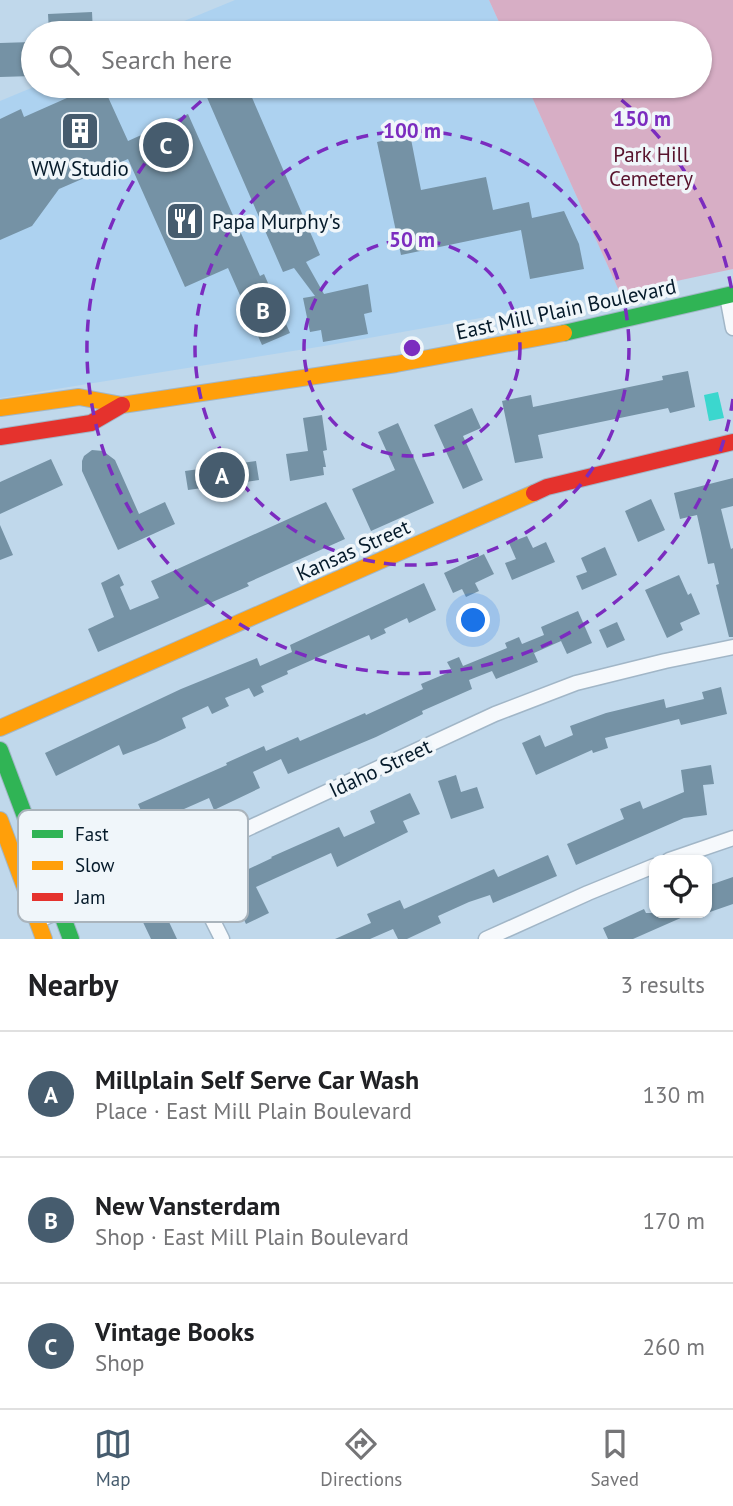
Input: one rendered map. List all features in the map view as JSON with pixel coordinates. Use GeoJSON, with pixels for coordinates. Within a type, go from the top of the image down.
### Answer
{"type":"FeatureCollection","features":[{"type":"Feature","properties":{"kind":"main road","name":"East Mill Plain Boulevard"},"geometry":{"type":"LineString","coordinates":[[0,408],[79,397],[122,405],[396,364],[616,322],[731,296]]}},
{"type":"Feature","properties":{"kind":"main road","name":"East Mill Plain Boulevard"},"geometry":{"type":"LineString","coordinates":[[0,437],[91,423],[122,405]]}},
{"type":"Feature","properties":{"kind":"main road","name":"Kansas Street"},"geometry":{"type":"LineString","coordinates":[[0,728],[547,487],[733,442]]}},
{"type":"Feature","properties":{"kind":"main road"},"geometry":{"type":"LineString","coordinates":[[0,750],[23,810]]}},
{"type":"Feature","properties":{"kind":"main road"},"geometry":{"type":"LineString","coordinates":[[0,820],[18,869]]}},
{"type":"Feature","properties":{"kind":"main road"},"geometry":{"type":"LineString","coordinates":[[37,922],[44,939]]}},
{"type":"Feature","properties":{"kind":"main road"},"geometry":{"type":"LineString","coordinates":[[65,922],[71,939]]}},
{"type":"Feature","properties":{"kind":"street"},"geometry":{"type":"LineString","coordinates":[[731,296],[733,328]]}},
{"type":"Feature","properties":{"kind":"street","name":"Idaho Street"},"geometry":{"type":"LineString","coordinates":[[248,828],[495,714],[576,683],[733,647]]}},
{"type":"Feature","properties":{"kind":"street"},"geometry":{"type":"LineString","coordinates":[[684,855],[733,838]]}},
{"type":"Feature","properties":{"kind":"street"},"geometry":{"type":"LineString","coordinates":[[486,939],[588,892],[649,868]]}},
{"type":"Feature","properties":{"kind":"street"},"geometry":{"type":"LineString","coordinates":[[213,922],[222,939]]}},
{"type":"Feature","properties":{"kind":"shaded area"},"geometry":{"type":"Polygon","coordinates":[[[235,0],[489,0],[499,21],[184,21],[235,0]]]}},
{"type":"Feature","properties":{"kind":"shaded area"},"geometry":{"type":"Polygon","coordinates":[[[21,92],[21,98],[532,98],[620,293],[324,346],[0,398],[0,101],[21,92]]]}},
{"type":"Feature","properties":{"kind":"shaded area"},"geometry":{"type":"Polygon","coordinates":[[[718,392],[724,418],[709,421],[704,395],[718,392]]]}},
{"type":"Feature","properties":{"kind":"green space","name":"Park Hill Cemetery"},"geometry":{"type":"Polygon","coordinates":[[[489,0],[733,0],[733,269],[620,293],[532,98],[712,98],[712,21],[499,21],[489,0]]]}},
{"type":"Feature","properties":{"kind":"building"},"geometry":{"type":"Polygon","coordinates":[[[92,12],[92,21],[48,21],[48,14],[92,12]]]}},
{"type":"Feature","properties":{"kind":"building"},"geometry":{"type":"Polygon","coordinates":[[[21,42],[21,76],[0,77],[0,43],[21,42]]]}},
{"type":"Feature","properties":{"kind":"building"},"geometry":{"type":"Polygon","coordinates":[[[67,98],[108,98],[128,141],[188,114],[260,276],[264,274],[290,333],[262,345],[228,268],[185,287],[128,159],[59,189],[32,226],[0,240],[0,119],[21,109],[24,117],[67,98]]]}},
{"type":"Feature","properties":{"kind":"building"},"geometry":{"type":"Polygon","coordinates":[[[207,98],[252,98],[320,255],[306,262],[324,294],[368,284],[372,312],[364,314],[368,334],[323,342],[321,330],[310,332],[303,298],[315,296],[294,268],[283,272],[207,98]]]}},
{"type":"Feature","properties":{"kind":"building"},"geometry":{"type":"Polygon","coordinates":[[[410,134],[421,190],[486,177],[493,210],[529,202],[532,218],[564,211],[579,244],[584,269],[530,279],[521,230],[401,255],[377,142],[410,134]]]}},
{"type":"Feature","properties":{"kind":"building"},"geometry":{"type":"Polygon","coordinates":[[[688,371],[695,407],[670,413],[668,408],[538,435],[543,458],[515,463],[502,401],[531,395],[533,407],[663,380],[662,376],[688,371]]]}},
{"type":"Feature","properties":{"kind":"building"},"geometry":{"type":"Polygon","coordinates":[[[472,408],[481,428],[463,436],[483,480],[463,489],[434,425],[472,408]]]}},
{"type":"Feature","properties":{"kind":"building"},"geometry":{"type":"Polygon","coordinates":[[[322,415],[327,450],[323,451],[326,467],[323,467],[324,475],[290,481],[286,454],[308,451],[303,418],[322,415]]]}},
{"type":"Feature","properties":{"kind":"building"},"geometry":{"type":"Polygon","coordinates":[[[398,423],[434,503],[371,531],[352,489],[395,470],[378,432],[398,423]]]}},
{"type":"Feature","properties":{"kind":"building"},"geometry":{"type":"Polygon","coordinates":[[[92,450],[103,451],[115,460],[139,514],[165,502],[175,524],[118,550],[82,471],[84,456],[92,450]]]}},
{"type":"Feature","properties":{"kind":"building"},"geometry":{"type":"Polygon","coordinates":[[[51,459],[63,485],[0,514],[0,482],[51,459]]]}},
{"type":"Feature","properties":{"kind":"building"},"geometry":{"type":"Polygon","coordinates":[[[256,461],[259,480],[188,490],[185,471],[256,461]]]}},
{"type":"Feature","properties":{"kind":"building"},"geometry":{"type":"Polygon","coordinates":[[[733,478],[733,506],[721,509],[731,549],[733,548],[733,637],[729,637],[716,585],[719,584],[714,563],[708,564],[697,515],[680,519],[674,493],[733,478]]]}},
{"type":"Feature","properties":{"kind":"building"},"geometry":{"type":"Polygon","coordinates":[[[651,499],[665,530],[638,542],[625,511],[651,499]]]}},
{"type":"Feature","properties":{"kind":"building"},"geometry":{"type":"Polygon","coordinates":[[[326,502],[345,539],[247,583],[249,586],[98,652],[88,629],[114,617],[101,583],[119,574],[124,585],[120,587],[130,610],[159,598],[151,581],[326,502]]]}},
{"type":"Feature","properties":{"kind":"building"},"geometry":{"type":"Polygon","coordinates":[[[0,525],[13,555],[0,560],[0,525]]]}},
{"type":"Feature","properties":{"kind":"building"},"geometry":{"type":"Polygon","coordinates":[[[527,536],[533,548],[546,542],[555,562],[512,580],[505,563],[516,559],[509,543],[527,536]]]}},
{"type":"Feature","properties":{"kind":"building"},"geometry":{"type":"Polygon","coordinates":[[[605,547],[617,575],[582,590],[576,576],[587,572],[581,558],[605,547]]]}},
{"type":"Feature","properties":{"kind":"building"},"geometry":{"type":"Polygon","coordinates":[[[484,554],[494,574],[475,583],[479,591],[466,597],[462,589],[453,593],[444,573],[484,554]]]}},
{"type":"Feature","properties":{"kind":"building"},"geometry":{"type":"Polygon","coordinates":[[[679,575],[700,614],[680,623],[683,630],[667,638],[645,590],[679,575]]]}},
{"type":"Feature","properties":{"kind":"building"},"geometry":{"type":"Polygon","coordinates":[[[424,583],[436,610],[409,623],[407,618],[384,629],[386,633],[371,640],[369,635],[287,671],[288,674],[261,686],[264,692],[254,697],[249,688],[225,698],[229,706],[212,714],[208,706],[182,718],[186,728],[156,742],[123,755],[119,745],[56,776],[45,753],[181,689],[257,658],[260,666],[292,652],[290,645],[424,583]]]}},
{"type":"Feature","properties":{"kind":"building"},"geometry":{"type":"Polygon","coordinates":[[[578,611],[592,643],[567,654],[561,641],[534,653],[538,662],[496,679],[492,671],[469,680],[472,689],[422,711],[423,714],[376,737],[288,774],[281,759],[253,772],[260,788],[214,810],[209,798],[182,810],[141,810],[138,804],[264,746],[266,751],[298,737],[300,741],[365,713],[366,715],[423,689],[421,684],[452,671],[447,662],[459,657],[463,666],[507,648],[505,643],[519,637],[522,644],[544,635],[541,627],[578,611]]]}},
{"type":"Feature","properties":{"kind":"building"},"geometry":{"type":"Polygon","coordinates":[[[617,622],[625,640],[607,648],[599,630],[617,622]]]}},
{"type":"Feature","properties":{"kind":"building"},"geometry":{"type":"Polygon","coordinates":[[[721,687],[727,714],[681,725],[679,719],[605,738],[608,748],[593,753],[592,750],[536,775],[522,743],[540,735],[545,747],[573,735],[570,726],[606,713],[664,699],[666,708],[704,699],[702,692],[721,687]]]}},
{"type":"Feature","properties":{"kind":"building"},"geometry":{"type":"Polygon","coordinates":[[[711,765],[714,784],[703,785],[707,815],[684,818],[576,865],[567,844],[624,819],[620,809],[640,801],[643,809],[684,792],[681,770],[711,765]]]}},
{"type":"Feature","properties":{"kind":"building"},"geometry":{"type":"Polygon","coordinates":[[[456,775],[461,792],[477,787],[484,808],[451,819],[438,781],[456,775]]]}},
{"type":"Feature","properties":{"kind":"building"},"geometry":{"type":"Polygon","coordinates":[[[410,793],[420,814],[403,821],[408,832],[337,867],[331,853],[256,887],[269,913],[246,924],[248,869],[339,827],[344,837],[375,823],[370,811],[410,793]]]}},
{"type":"Feature","properties":{"kind":"building"},"geometry":{"type":"Polygon","coordinates":[[[548,855],[557,876],[493,903],[490,895],[469,902],[438,916],[441,923],[407,939],[398,939],[393,929],[370,939],[335,939],[371,923],[367,914],[400,900],[404,909],[494,869],[498,877],[548,855]]]}},
{"type":"Feature","properties":{"kind":"building"},"geometry":{"type":"Polygon","coordinates":[[[733,877],[733,904],[712,911],[712,884],[733,877]]]}},
{"type":"Feature","properties":{"kind":"building"},"geometry":{"type":"Polygon","coordinates":[[[644,909],[649,913],[649,918],[681,918],[633,939],[608,939],[603,928],[644,909]]]}},
{"type":"Feature","properties":{"kind":"building"},"geometry":{"type":"Polygon","coordinates":[[[143,922],[169,922],[177,939],[151,939],[143,922]]]}},
{"type":"Feature","properties":{"kind":"traffic: fast"},"geometry":{"type":"LineString","coordinates":[[564,333],[733,294]]}},
{"type":"Feature","properties":{"kind":"traffic: fast"},"geometry":{"type":"LineString","coordinates":[[0,750],[23,810]]}},
{"type":"Feature","properties":{"kind":"traffic: fast"},"geometry":{"type":"LineString","coordinates":[[65,922],[71,939]]}},
{"type":"Feature","properties":{"kind":"traffic: slow"},"geometry":{"type":"LineString","coordinates":[[0,408],[79,397],[122,405],[396,364],[564,333]]}},
{"type":"Feature","properties":{"kind":"traffic: slow"},"geometry":{"type":"LineString","coordinates":[[0,728],[534,493]]}},
{"type":"Feature","properties":{"kind":"traffic: slow"},"geometry":{"type":"LineString","coordinates":[[0,820],[18,869]]}},
{"type":"Feature","properties":{"kind":"traffic: slow"},"geometry":{"type":"LineString","coordinates":[[38,922],[44,939]]}},
{"type":"Feature","properties":{"kind":"traffic: jam"},"geometry":{"type":"LineString","coordinates":[[0,437],[91,423],[122,405]]}},
{"type":"Feature","properties":{"kind":"traffic: jam"},"geometry":{"type":"LineString","coordinates":[[534,493],[547,487],[733,442]]}},
{"type":"Feature","properties":{"kind":"place","name":"WW Studio"},"geometry":{"type":"Point","coordinates":[80,131]}},
{"type":"Feature","properties":{"kind":"place","name":"Vintage Books"},"geometry":{"type":"Point","coordinates":[166,145]}},
{"type":"Feature","properties":{"kind":"place","name":"Papa Murphy's"},"geometry":{"type":"Point","coordinates":[185,221]}},
{"type":"Feature","properties":{"kind":"place","name":"New Vansterdam"},"geometry":{"type":"Point","coordinates":[263,310]}},
{"type":"Feature","properties":{"kind":"place","name":"Millplain Self Serve Car Wash"},"geometry":{"type":"Point","coordinates":[222,475]}}]}
